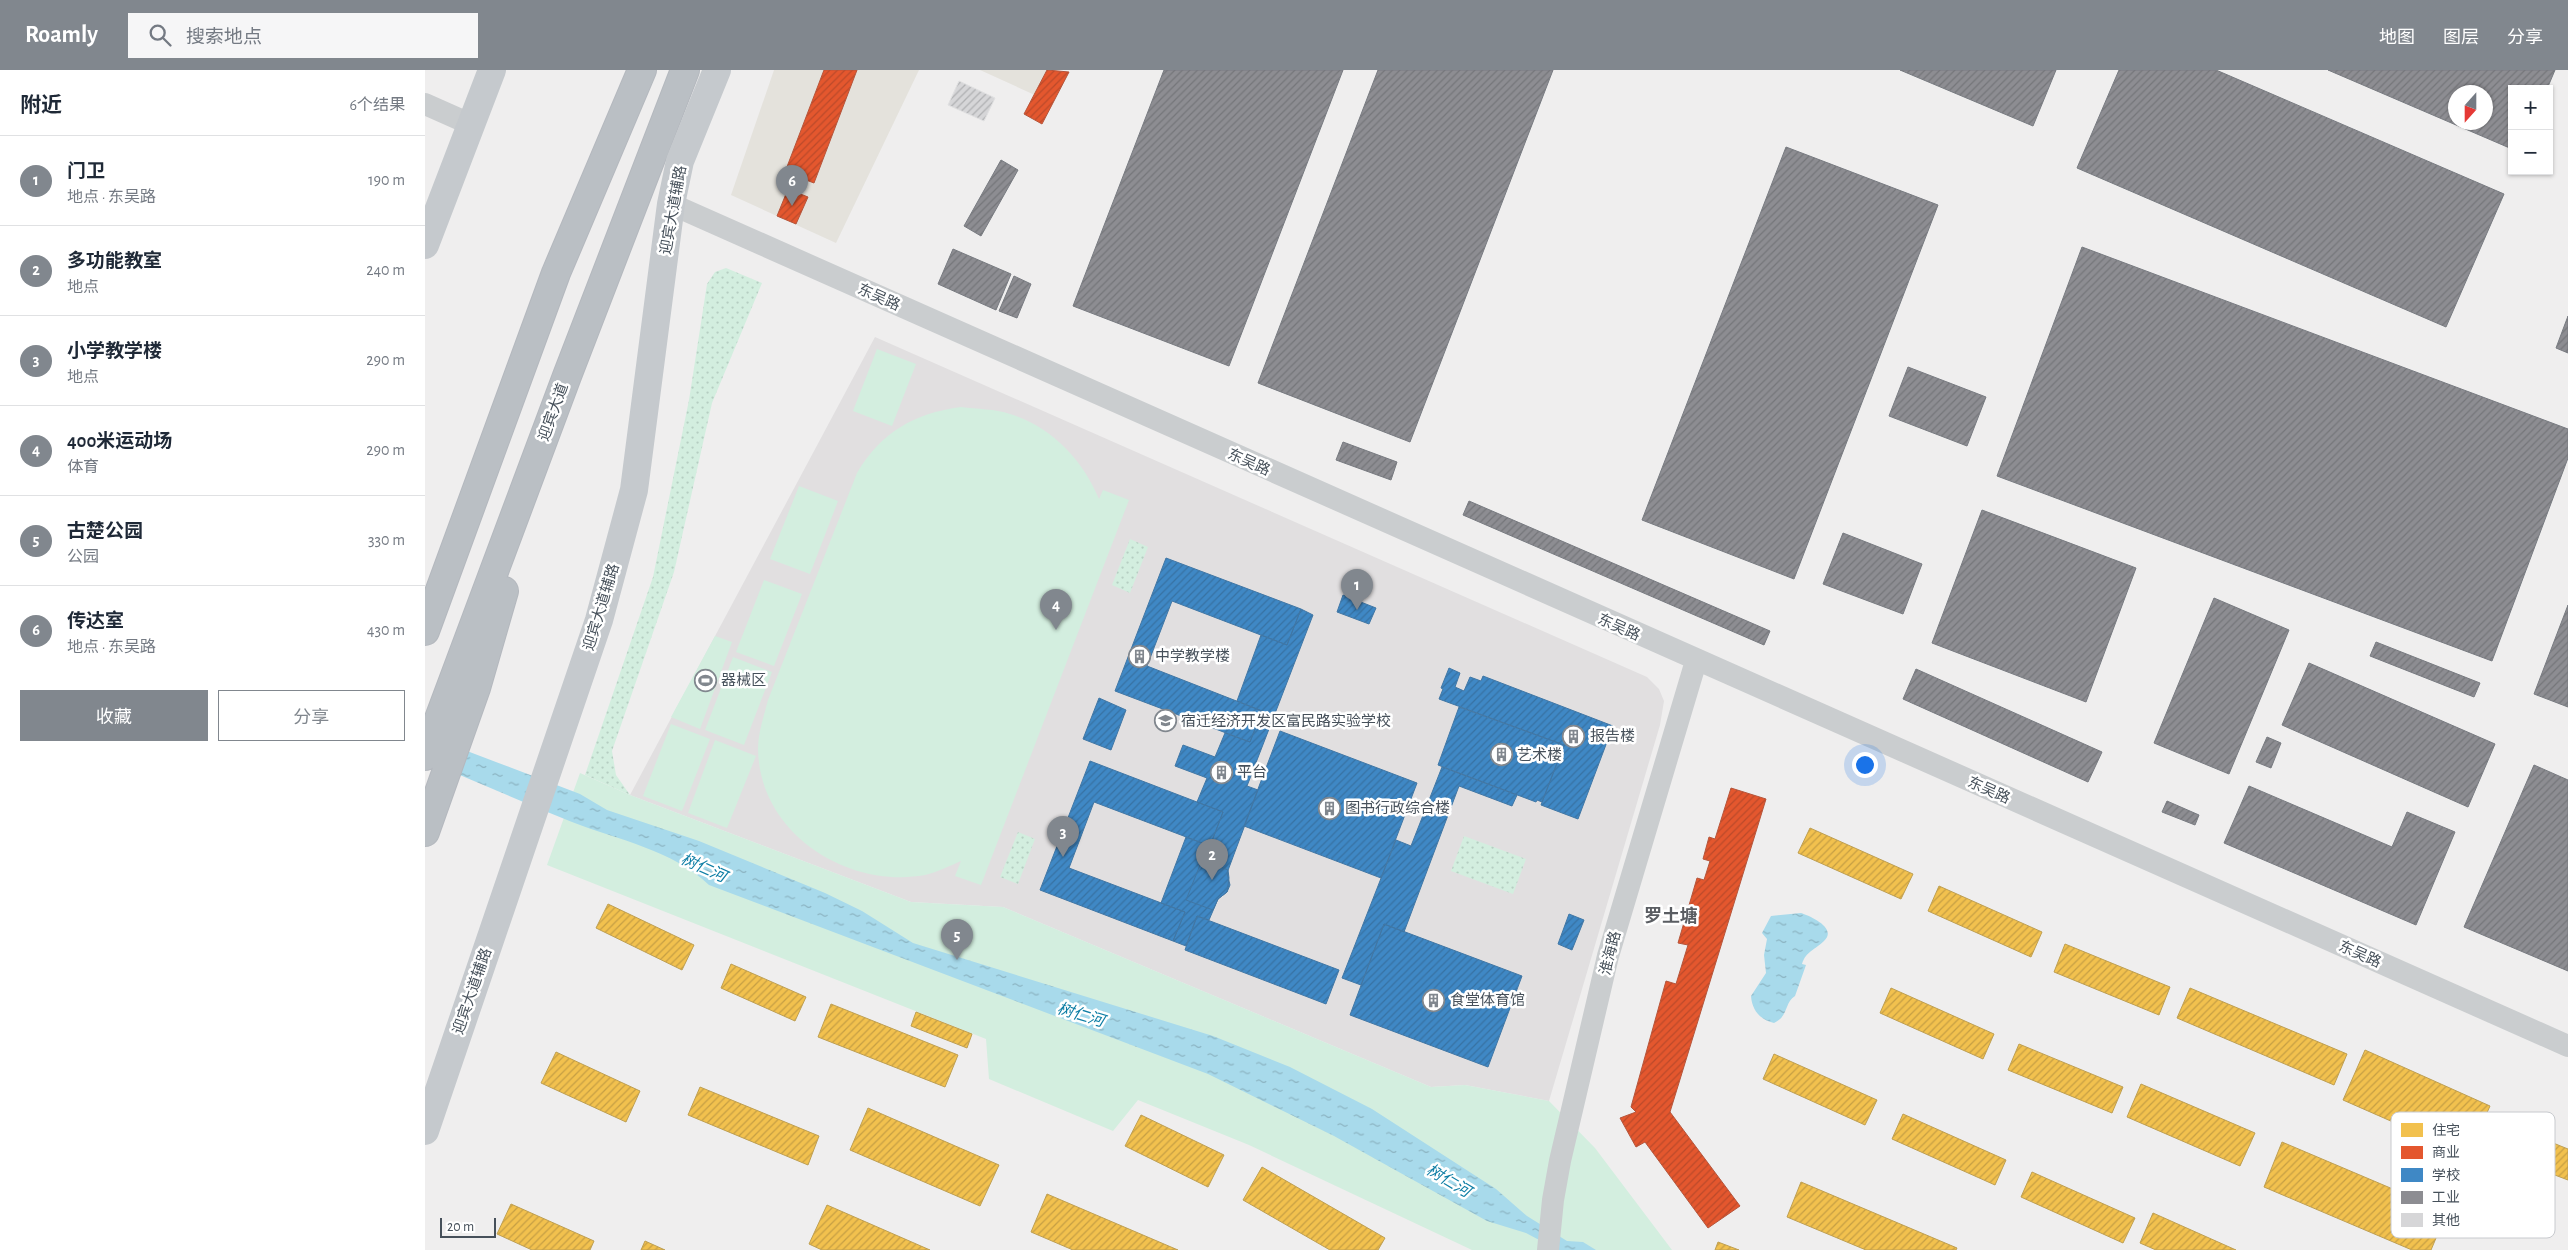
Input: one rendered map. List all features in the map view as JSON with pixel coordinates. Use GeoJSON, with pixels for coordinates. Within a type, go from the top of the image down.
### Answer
{"type":"FeatureCollection","features":[{"type":"Feature","properties":{"kind":"highway"},"geometry":{"type":"LineString","coordinates":[[425,631],[556,273],[625,70]]}},
{"type":"Feature","properties":{"kind":"highway"},"geometry":{"type":"LineString","coordinates":[[556,273],[642,70]]}},
{"type":"Feature","properties":{"kind":"highway","name":"迎宾大道"},"geometry":{"type":"LineString","coordinates":[[425,756],[567,376],[685,70]]}},
{"type":"Feature","properties":{"kind":"highway"},"geometry":{"type":"LineString","coordinates":[[425,832],[476,688],[567,376]]}},
{"type":"Feature","properties":{"kind":"main road"},"geometry":{"type":"LineString","coordinates":[[425,245],[492,70]]}},
{"type":"Feature","properties":{"kind":"main road","name":"迎宾大道辅路"},"geometry":{"type":"LineString","coordinates":[[425,1131],[599,620],[635,490],[671,204],[680,161],[717,70]]}},
{"type":"Feature","properties":{"kind":"street"},"geometry":{"type":"LineString","coordinates":[[425,104],[468,131]]}},
{"type":"Feature","properties":{"kind":"street"},"geometry":{"type":"LineString","coordinates":[[425,118],[468,131]]}},
{"type":"Feature","properties":{"kind":"street","name":"东吴路"},"geometry":{"type":"LineString","coordinates":[[671,204],[1696,661],[2568,1046]]}},
{"type":"Feature","properties":{"kind":"street","name":"淮海路"},"geometry":{"type":"LineString","coordinates":[[1547,1250],[1553,1200],[1608,956],[1696,661]]}},
{"type":"Feature","properties":{"kind":"shaded area"},"geometry":{"type":"Polygon","coordinates":[[[774,70],[919,70],[836,243],[731,195],[774,70]]]}},
{"type":"Feature","properties":{"kind":"shaded area"},"geometry":{"type":"Polygon","coordinates":[[[980,70],[1051,70],[1037,96],[980,70]]]}},
{"type":"Feature","properties":{"kind":"shaded area","name":"宿迁经济开发区富民路实验学校"},"geometry":{"type":"Polygon","coordinates":[[[875,337],[1647,677],[1659,689],[1664,701],[1660,725],[1549,1101],[1465,1085],[1431,1087],[1003,907],[911,902],[630,795],[875,337]]]}},
{"type":"Feature","properties":{"kind":"green space"},"geometry":{"type":"Polygon","coordinates":[[[726,268],[762,283],[712,403],[674,572],[612,751],[616,775],[630,795],[585,775],[653,577],[689,400],[707,284],[715,272],[726,268]]]}},
{"type":"Feature","properties":{"kind":"green space"},"geometry":{"type":"Polygon","coordinates":[[[877,349],[916,364],[892,426],[853,411],[877,349]]]}},
{"type":"Feature","properties":{"kind":"green space"},"geometry":{"type":"Polygon","coordinates":[[[961,407],[1004,412],[1025,419],[1064,446],[1084,471],[1099,499],[1103,490],[1129,500],[981,885],[955,876],[961,861],[925,875],[895,877],[866,873],[838,863],[813,849],[791,829],[774,806],[762,779],[758,749],[760,730],[768,700],[857,473],[877,446],[901,427],[929,414],[961,407]]]}},
{"type":"Feature","properties":{"kind":"green space"},"geometry":{"type":"Polygon","coordinates":[[[799,486],[838,501],[810,574],[770,559],[799,486]]]}},
{"type":"Feature","properties":{"kind":"green space"},"geometry":{"type":"Polygon","coordinates":[[[1130,539],[1148,547],[1130,593],[1112,585],[1130,539]]]}},
{"type":"Feature","properties":{"kind":"green space"},"geometry":{"type":"Polygon","coordinates":[[[764,580],[802,594],[774,666],[736,652],[764,580]]]}},
{"type":"Feature","properties":{"kind":"green space","name":"器械区"},"geometry":{"type":"Polygon","coordinates":[[[715,636],[732,642],[700,729],[671,717],[715,636]]]}},
{"type":"Feature","properties":{"kind":"green space"},"geometry":{"type":"Polygon","coordinates":[[[733,657],[772,672],[744,745],[705,730],[733,657]]]}},
{"type":"Feature","properties":{"kind":"green space"},"geometry":{"type":"Polygon","coordinates":[[[671,724],[710,739],[682,811],[643,796],[671,724]]]}},
{"type":"Feature","properties":{"kind":"green space"},"geometry":{"type":"Polygon","coordinates":[[[715,740],[756,756],[727,828],[688,813],[715,740]]]}},
{"type":"Feature","properties":{"kind":"green space"},"geometry":{"type":"Polygon","coordinates":[[[580,773],[630,795],[911,902],[1003,907],[1431,1087],[1465,1085],[1549,1101],[1595,1148],[1672,1250],[1472,1250],[1249,1145],[1138,1100],[1113,1131],[989,1079],[986,1039],[547,865],[580,773]]]}},
{"type":"Feature","properties":{"kind":"green space"},"geometry":{"type":"Polygon","coordinates":[[[1018,832],[1035,839],[1018,884],[1000,877],[1018,832]]]}},
{"type":"Feature","properties":{"kind":"green space"},"geometry":{"type":"Polygon","coordinates":[[[1464,836],[1526,859],[1513,894],[1451,871],[1464,836]]]}},
{"type":"Feature","properties":{"kind":"water","name":"树仁河"},"geometry":{"type":"Polygon","coordinates":[[[425,735],[580,794],[607,810],[699,841],[825,893],[862,911],[913,943],[1213,1036],[1290,1067],[1372,1109],[1496,1189],[1527,1216],[1567,1241],[1583,1242],[1596,1250],[1558,1250],[1526,1233],[1487,1221],[1334,1136],[1208,1074],[709,885],[695,873],[662,854],[572,822],[425,760],[425,735]]]}},
{"type":"Feature","properties":{"kind":"water"},"geometry":{"type":"Polygon","coordinates":[[[1801,913],[1821,923],[1828,932],[1827,936],[1821,944],[1808,953],[1804,960],[1802,964],[1806,965],[1795,996],[1789,1002],[1782,1017],[1774,1023],[1769,1022],[1755,1010],[1751,996],[1766,973],[1764,955],[1767,939],[1762,933],[1771,916],[1801,913]]]}},
{"type":"Feature","properties":{"kind":"building: 住宅"},"geometry":{"type":"Polygon","coordinates":[[[1810,828],[1913,874],[1901,899],[1798,853],[1810,828]]]}},
{"type":"Feature","properties":{"kind":"building: 住宅"},"geometry":{"type":"Polygon","coordinates":[[[1939,886],[2042,932],[2031,957],[1928,911],[1939,886]]]}},
{"type":"Feature","properties":{"kind":"building: 住宅"},"geometry":{"type":"Polygon","coordinates":[[[608,904],[694,945],[682,970],[596,928],[608,904]]]}},
{"type":"Feature","properties":{"kind":"building: 住宅"},"geometry":{"type":"Polygon","coordinates":[[[2065,944],[2170,987],[2159,1015],[2054,972],[2065,944]]]}},
{"type":"Feature","properties":{"kind":"building: 住宅"},"geometry":{"type":"Polygon","coordinates":[[[731,964],[806,997],[795,1021],[721,988],[731,964]]]}},
{"type":"Feature","properties":{"kind":"building: 住宅"},"geometry":{"type":"Polygon","coordinates":[[[1891,988],[1994,1034],[1983,1059],[1880,1013],[1891,988]]]}},
{"type":"Feature","properties":{"kind":"building: 住宅"},"geometry":{"type":"Polygon","coordinates":[[[2190,988],[2347,1054],[2334,1085],[2177,1018],[2190,988]]]}},
{"type":"Feature","properties":{"kind":"building: 住宅"},"geometry":{"type":"Polygon","coordinates":[[[831,1004],[958,1055],[945,1087],[818,1037],[831,1004]]]}},
{"type":"Feature","properties":{"kind":"building: 住宅"},"geometry":{"type":"Polygon","coordinates":[[[916,1012],[972,1034],[967,1048],[911,1026],[916,1012]]]}},
{"type":"Feature","properties":{"kind":"building: 住宅"},"geometry":{"type":"Polygon","coordinates":[[[2019,1044],[2123,1087],[2112,1113],[2008,1070],[2019,1044]]]}},
{"type":"Feature","properties":{"kind":"building: 住宅"},"geometry":{"type":"Polygon","coordinates":[[[2365,1050],[2490,1106],[2487,1112],[2391,1112],[2391,1121],[2343,1100],[2365,1050]]]}},
{"type":"Feature","properties":{"kind":"building: 住宅"},"geometry":{"type":"Polygon","coordinates":[[[556,1052],[640,1091],[626,1122],[541,1083],[556,1052]]]}},
{"type":"Feature","properties":{"kind":"building: 住宅"},"geometry":{"type":"Polygon","coordinates":[[[1774,1054],[1877,1100],[1865,1125],[1763,1079],[1774,1054]]]}},
{"type":"Feature","properties":{"kind":"building: 住宅"},"geometry":{"type":"Polygon","coordinates":[[[2141,1084],[2255,1133],[2240,1166],[2127,1117],[2141,1084]]]}},
{"type":"Feature","properties":{"kind":"building: 住宅"},"geometry":{"type":"Polygon","coordinates":[[[700,1087],[819,1136],[808,1165],[688,1115],[700,1087]]]}},
{"type":"Feature","properties":{"kind":"building: 住宅"},"geometry":{"type":"Polygon","coordinates":[[[868,1108],[999,1165],[980,1206],[850,1150],[868,1108]]]}},
{"type":"Feature","properties":{"kind":"building: 住宅"},"geometry":{"type":"Polygon","coordinates":[[[1903,1114],[2006,1160],[1995,1185],[1892,1139],[1903,1114]]]}},
{"type":"Feature","properties":{"kind":"building: 住宅"},"geometry":{"type":"Polygon","coordinates":[[[1141,1115],[1224,1155],[1208,1187],[1125,1146],[1141,1115]]]}},
{"type":"Feature","properties":{"kind":"building: 住宅"},"geometry":{"type":"Polygon","coordinates":[[[2282,1142],[2391,1188],[2391,1238],[2436,1238],[2431,1250],[2412,1250],[2264,1187],[2282,1142]]]}},
{"type":"Feature","properties":{"kind":"building: 住宅"},"geometry":{"type":"Polygon","coordinates":[[[2555,1144],[2568,1149],[2568,1180],[2555,1175],[2555,1144]]]}},
{"type":"Feature","properties":{"kind":"building: 住宅"},"geometry":{"type":"Polygon","coordinates":[[[1262,1167],[1385,1238],[1378,1250],[1330,1250],[1243,1200],[1262,1167]]]}},
{"type":"Feature","properties":{"kind":"building: 住宅"},"geometry":{"type":"Polygon","coordinates":[[[2032,1172],[2135,1218],[2123,1243],[2021,1197],[2032,1172]]]}},
{"type":"Feature","properties":{"kind":"building: 住宅"},"geometry":{"type":"Polygon","coordinates":[[[1801,1182],[1957,1248],[1956,1250],[1866,1250],[1787,1217],[1801,1182]]]}},
{"type":"Feature","properties":{"kind":"building: 住宅"},"geometry":{"type":"Polygon","coordinates":[[[1047,1194],[1178,1250],[1073,1250],[1031,1232],[1047,1194]]]}},
{"type":"Feature","properties":{"kind":"building: 住宅"},"geometry":{"type":"Polygon","coordinates":[[[511,1204],[594,1241],[590,1250],[532,1250],[497,1234],[511,1204]]]}},
{"type":"Feature","properties":{"kind":"building: 住宅"},"geometry":{"type":"Polygon","coordinates":[[[827,1205],[930,1250],[822,1250],[809,1244],[827,1205]]]}},
{"type":"Feature","properties":{"kind":"building: 住宅"},"geometry":{"type":"Polygon","coordinates":[[[2153,1213],[2236,1250],[2156,1250],[2140,1243],[2153,1213]]]}},
{"type":"Feature","properties":{"kind":"building: 住宅"},"geometry":{"type":"Polygon","coordinates":[[[645,1241],[665,1250],[641,1250],[645,1241]]]}},
{"type":"Feature","properties":{"kind":"building: 住宅"},"geometry":{"type":"Polygon","coordinates":[[[1718,1242],[1739,1250],[1715,1250],[1718,1242]]]}},
{"type":"Feature","properties":{"kind":"building: 商业"},"geometry":{"type":"Polygon","coordinates":[[[824,70],[857,70],[814,183],[785,172],[824,70]]]}},
{"type":"Feature","properties":{"kind":"building: 商业"},"geometry":{"type":"Polygon","coordinates":[[[1047,70],[1069,72],[1042,124],[1024,114],[1047,70]]]}},
{"type":"Feature","properties":{"kind":"building: 商业"},"geometry":{"type":"Polygon","coordinates":[[[788,189],[808,197],[796,224],[777,216],[788,189]]]}},
{"type":"Feature","properties":{"kind":"building: 商业"},"geometry":{"type":"Polygon","coordinates":[[[1731,788],[1766,799],[1670,1112],[1740,1206],[1708,1228],[1645,1142],[1636,1147],[1620,1118],[1636,1112],[1631,1107],[1666,981],[1676,984],[1688,945],[1678,943],[1697,878],[1704,880],[1710,861],[1703,859],[1709,837],[1715,839],[1731,788]]]}},
{"type":"Feature","properties":{"kind":"building: 学校","name":"中学教学楼"},"geometry":{"type":"Polygon","coordinates":[[[1166,558],[1301,609],[1287,645],[1172,601],[1147,666],[1262,711],[1250,742],[1115,691],[1166,558]]]}},
{"type":"Feature","properties":{"kind":"building: 学校"},"geometry":{"type":"Polygon","coordinates":[[[1343,595],[1376,608],[1369,624],[1337,612],[1343,595]]]}},
{"type":"Feature","properties":{"kind":"building: 学校","name":"平台"},"geometry":{"type":"Polygon","coordinates":[[[1301,609],[1313,615],[1247,786],[1258,790],[1227,873],[1230,885],[1227,892],[1218,899],[1209,920],[1197,916],[1186,946],[1173,941],[1185,912],[1161,903],[1186,837],[1210,846],[1223,812],[1197,802],[1207,778],[1175,766],[1183,745],[1215,757],[1225,733],[1250,742],[1262,711],[1237,701],[1261,635],[1287,645],[1301,609]]]}},
{"type":"Feature","properties":{"kind":"building: 学校","name":"报告楼"},"geometry":{"type":"Polygon","coordinates":[[[1449,668],[1460,673],[1455,687],[1464,691],[1470,677],[1481,681],[1483,676],[1613,726],[1578,819],[1541,805],[1564,745],[1439,699],[1449,668]]]}},
{"type":"Feature","properties":{"kind":"building: 学校"},"geometry":{"type":"Polygon","coordinates":[[[1099,698],[1126,710],[1111,750],[1083,739],[1099,698]]]}},
{"type":"Feature","properties":{"kind":"building: 学校","name":"艺术楼"},"geometry":{"type":"Polygon","coordinates":[[[1459,707],[1564,745],[1542,802],[1537,800],[1536,802],[1438,765],[1459,707]]]}},
{"type":"Feature","properties":{"kind":"building: 学校","name":"图书行政综合楼"},"geometry":{"type":"Polygon","coordinates":[[[1280,731],[1417,783],[1381,878],[1244,826],[1280,731]]]}},
{"type":"Feature","properties":{"kind":"building: 学校"},"geometry":{"type":"Polygon","coordinates":[[[1090,761],[1223,812],[1210,846],[1094,802],[1069,868],[1185,912],[1173,941],[1040,890],[1090,761]]]}},
{"type":"Feature","properties":{"kind":"building: 学校"},"geometry":{"type":"Polygon","coordinates":[[[1442,767],[1517,795],[1512,806],[1459,786],[1404,932],[1384,924],[1361,985],[1342,978],[1396,840],[1411,846],[1442,767]]]}},
{"type":"Feature","properties":{"kind":"building: 学校"},"geometry":{"type":"Polygon","coordinates":[[[1206,850],[1214,853],[1210,863],[1228,870],[1229,878],[1227,892],[1218,899],[1213,910],[1186,900],[1206,850]]]}},
{"type":"Feature","properties":{"kind":"building: 学校"},"geometry":{"type":"Polygon","coordinates":[[[1569,914],[1584,920],[1572,950],[1558,944],[1569,914]]]}},
{"type":"Feature","properties":{"kind":"building: 学校"},"geometry":{"type":"Polygon","coordinates":[[[1197,916],[1339,970],[1326,1004],[1185,950],[1197,916]]]}},
{"type":"Feature","properties":{"kind":"building: 学校","name":"食堂体育馆"},"geometry":{"type":"Polygon","coordinates":[[[1384,924],[1522,976],[1488,1067],[1350,1015],[1384,924]]]}},
{"type":"Feature","properties":{"kind":"building: 工业"},"geometry":{"type":"Polygon","coordinates":[[[1164,70],[1343,70],[1229,366],[1073,306],[1164,70]]]}},
{"type":"Feature","properties":{"kind":"building: 工业"},"geometry":{"type":"Polygon","coordinates":[[[1378,70],[1553,70],[1410,442],[1258,383],[1378,70]]]}},
{"type":"Feature","properties":{"kind":"building: 工业"},"geometry":{"type":"Polygon","coordinates":[[[1900,70],[2056,70],[2033,126],[1900,70]]]}},
{"type":"Feature","properties":{"kind":"building: 工业"},"geometry":{"type":"Polygon","coordinates":[[[2119,70],[2216,70],[2504,194],[2446,327],[2077,168],[2119,70]]]}},
{"type":"Feature","properties":{"kind":"building: 工业"},"geometry":{"type":"Polygon","coordinates":[[[2328,70],[2555,70],[2549,85],[2508,85],[2508,147],[2468,130],[2493,130],[2493,85],[2448,85],[2448,122],[2328,70]]]}},
{"type":"Feature","properties":{"kind":"building: 工业"},"geometry":{"type":"Polygon","coordinates":[[[1786,147],[1938,205],[1794,579],[1642,520],[1786,147]]]}},
{"type":"Feature","properties":{"kind":"building: 工业"},"geometry":{"type":"Polygon","coordinates":[[[1001,160],[1018,170],[981,236],[964,226],[1001,160]]]}},
{"type":"Feature","properties":{"kind":"building: 工业"},"geometry":{"type":"Polygon","coordinates":[[[2082,247],[2568,429],[2568,458],[2492,661],[1997,476],[2082,247]]]}},
{"type":"Feature","properties":{"kind":"building: 工业"},"geometry":{"type":"Polygon","coordinates":[[[953,249],[1011,274],[996,310],[938,284],[953,249]]]}},
{"type":"Feature","properties":{"kind":"building: 工业"},"geometry":{"type":"Polygon","coordinates":[[[1014,276],[1031,284],[1017,318],[999,311],[1014,276]]]}},
{"type":"Feature","properties":{"kind":"building: 工业"},"geometry":{"type":"Polygon","coordinates":[[[2568,316],[2568,353],[2556,348],[2568,316]]]}},
{"type":"Feature","properties":{"kind":"building: 工业"},"geometry":{"type":"Polygon","coordinates":[[[1908,367],[1986,397],[1967,446],[1889,416],[1908,367]]]}},
{"type":"Feature","properties":{"kind":"building: 工业"},"geometry":{"type":"Polygon","coordinates":[[[1343,442],[1397,462],[1391,480],[1336,460],[1343,442]]]}},
{"type":"Feature","properties":{"kind":"building: 工业"},"geometry":{"type":"Polygon","coordinates":[[[1469,501],[1770,631],[1764,645],[1463,515],[1469,501]]]}},
{"type":"Feature","properties":{"kind":"building: 工业"},"geometry":{"type":"Polygon","coordinates":[[[1982,510],[2136,568],[2086,702],[1932,643],[1982,510]]]}},
{"type":"Feature","properties":{"kind":"building: 工业"},"geometry":{"type":"Polygon","coordinates":[[[1843,533],[1922,564],[1903,614],[1823,584],[1843,533]]]}},
{"type":"Feature","properties":{"kind":"building: 工业"},"geometry":{"type":"Polygon","coordinates":[[[2214,598],[2289,630],[2229,774],[2154,743],[2214,598]]]}},
{"type":"Feature","properties":{"kind":"building: 工业"},"geometry":{"type":"Polygon","coordinates":[[[2568,605],[2568,707],[2534,694],[2568,605]]]}},
{"type":"Feature","properties":{"kind":"building: 工业"},"geometry":{"type":"Polygon","coordinates":[[[2376,642],[2480,683],[2474,697],[2370,656],[2376,642]]]}},
{"type":"Feature","properties":{"kind":"building: 工业"},"geometry":{"type":"Polygon","coordinates":[[[2309,663],[2495,744],[2468,807],[2282,725],[2309,663]]]}},
{"type":"Feature","properties":{"kind":"building: 工业"},"geometry":{"type":"Polygon","coordinates":[[[1916,669],[2102,752],[2088,782],[1903,699],[1916,669]]]}},
{"type":"Feature","properties":{"kind":"building: 工业"},"geometry":{"type":"Polygon","coordinates":[[[2267,737],[2281,743],[2271,768],[2256,762],[2267,737]]]}},
{"type":"Feature","properties":{"kind":"building: 工业"},"geometry":{"type":"Polygon","coordinates":[[[2534,765],[2568,780],[2568,971],[2464,927],[2534,765]]]}},
{"type":"Feature","properties":{"kind":"building: 工业"},"geometry":{"type":"Polygon","coordinates":[[[2249,786],[2392,847],[2407,812],[2455,832],[2416,925],[2224,843],[2249,786]]]}},
{"type":"Feature","properties":{"kind":"building: 工业"},"geometry":{"type":"Polygon","coordinates":[[[2167,801],[2199,815],[2195,825],[2162,812],[2167,801]]]}},
{"type":"Feature","properties":{"kind":"building: 其他"},"geometry":{"type":"Polygon","coordinates":[[[959,81],[995,98],[984,121],[948,105],[959,81]]]}},
{"type":"Feature","properties":{"kind":"place","name":"传达室"},"geometry":{"type":"Point","coordinates":[792,206]}},
{"type":"Feature","properties":{"kind":"place","name":"门卫"},"geometry":{"type":"Point","coordinates":[1357,610]}},
{"type":"Feature","properties":{"kind":"place","name":"400米运动场"},"geometry":{"type":"Point","coordinates":[1056,630]}},
{"type":"Feature","properties":{"kind":"place","name":"中学教学楼"},"geometry":{"type":"Point","coordinates":[1139,656]}},
{"type":"Feature","properties":{"kind":"place","name":"器械区"},"geometry":{"type":"Point","coordinates":[705,680]}},
{"type":"Feature","properties":{"kind":"place","name":"宿迁经济开发区富民路实验学校"},"geometry":{"type":"Point","coordinates":[1165,721]}},
{"type":"Feature","properties":{"kind":"place","name":"报告楼"},"geometry":{"type":"Point","coordinates":[1574,736]}},
{"type":"Feature","properties":{"kind":"place","name":"艺术楼"},"geometry":{"type":"Point","coordinates":[1501,755]}},
{"type":"Feature","properties":{"kind":"place","name":"平台"},"geometry":{"type":"Point","coordinates":[1221,772]}},
{"type":"Feature","properties":{"kind":"place","name":"图书行政综合楼"},"geometry":{"type":"Point","coordinates":[1329,808]}},
{"type":"Feature","properties":{"kind":"place","name":"小学教学楼"},"geometry":{"type":"Point","coordinates":[1063,857]}},
{"type":"Feature","properties":{"kind":"place","name":"多功能教室"},"geometry":{"type":"Point","coordinates":[1212,880]}},
{"type":"Feature","properties":{"kind":"place","name":"古楚公园"},"geometry":{"type":"Point","coordinates":[957,960]}},
{"type":"Feature","properties":{"kind":"place","name":"食堂体育馆"},"geometry":{"type":"Point","coordinates":[1434,1000]}},
{"type":"Feature","properties":{"kind":"district","name":"罗土塘"},"geometry":{"type":"Point","coordinates":[1671,916]}}]}
